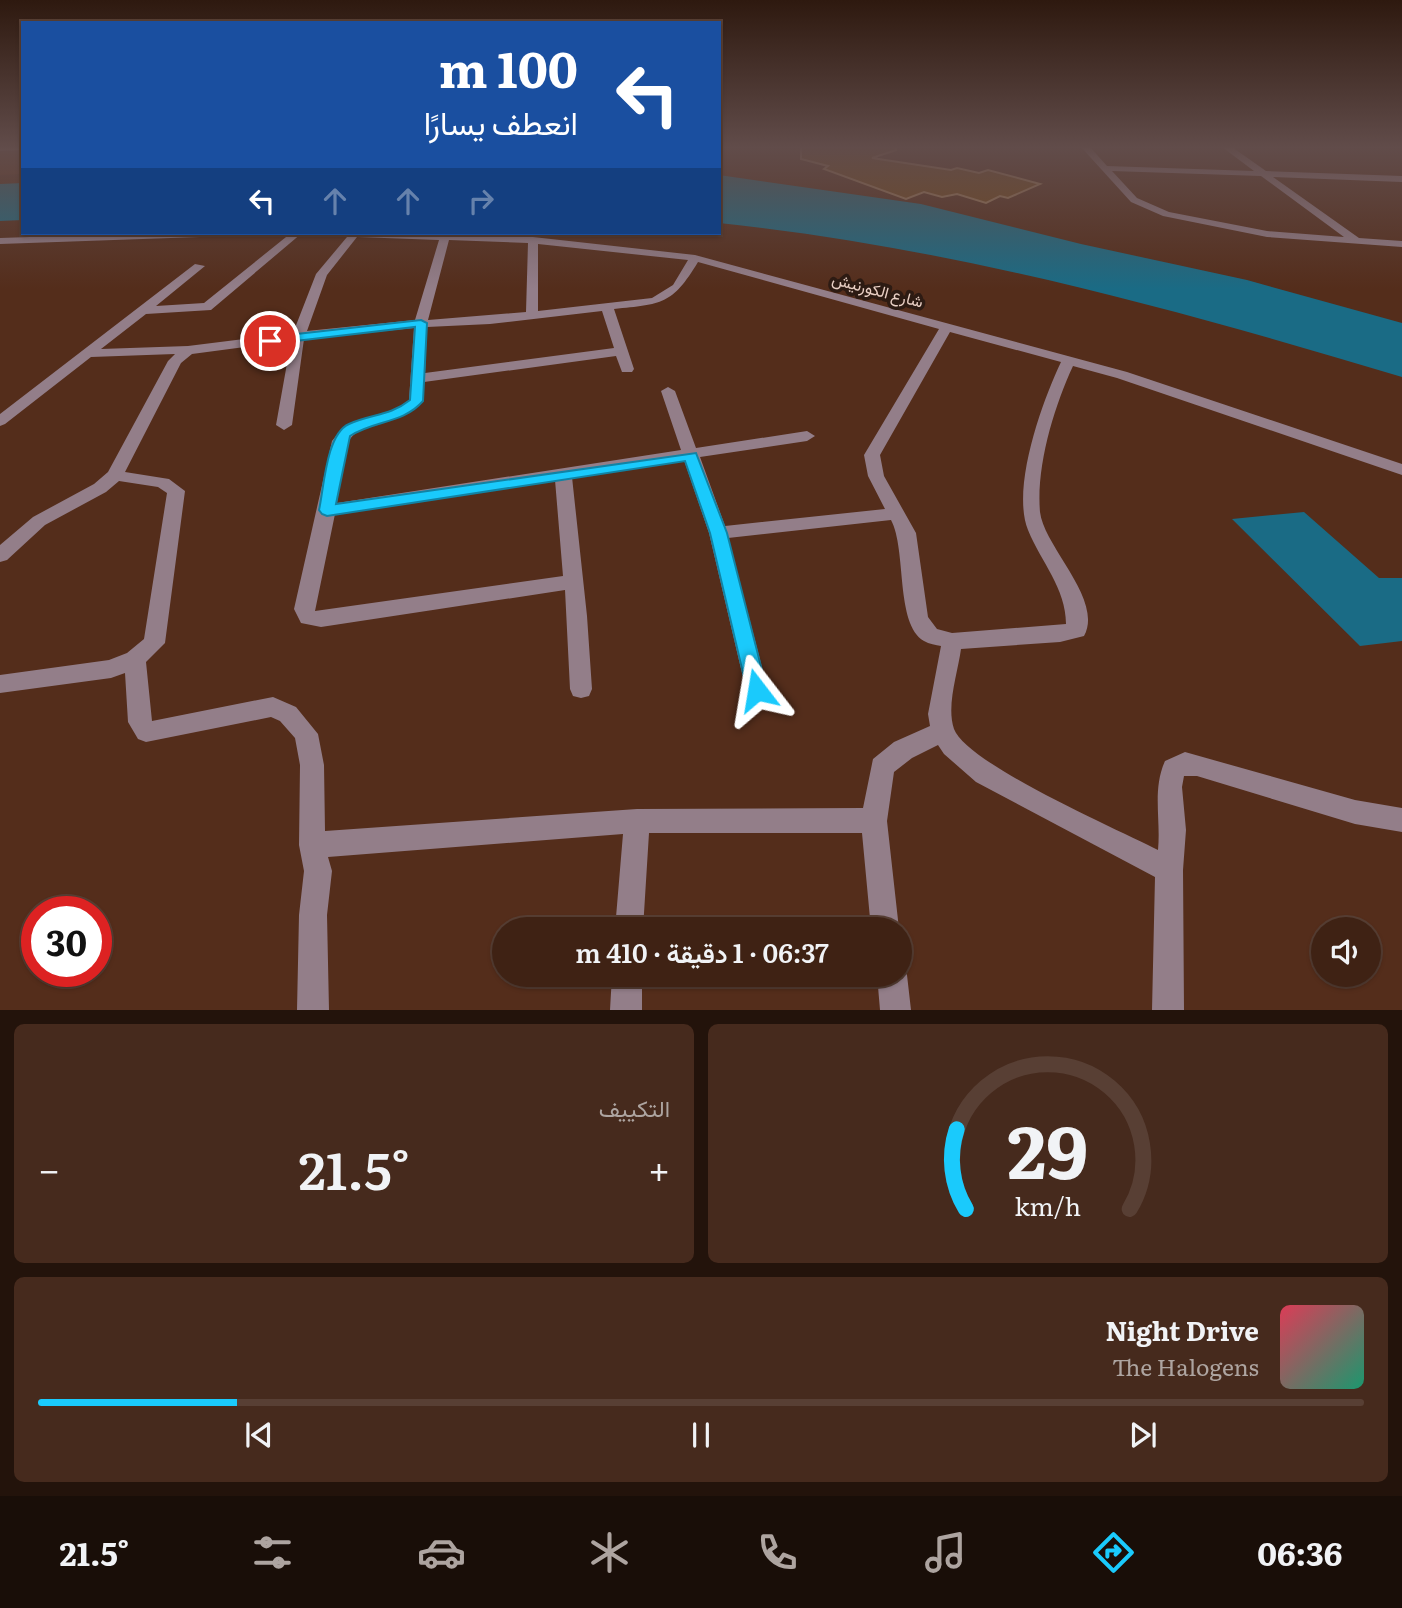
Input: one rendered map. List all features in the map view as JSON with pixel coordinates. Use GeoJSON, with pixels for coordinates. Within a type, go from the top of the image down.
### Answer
{"type":"FeatureCollection","features":[{"type":"Feature","properties":{"kind":"street"},"geometry":{"type":"LineString","coordinates":[[1128,194],[1134,200],[1166,214],[1267,234],[1402,244]]}},
{"type":"Feature","properties":{"kind":"street"},"geometry":{"type":"LineString","coordinates":[[1291,194],[1358,242]]}},
{"type":"Feature","properties":{"kind":"street"},"geometry":{"type":"LineString","coordinates":[[0,241],[171,235]]}},
{"type":"Feature","properties":{"kind":"street"},"geometry":{"type":"LineString","coordinates":[[142,310],[207,307],[294,235]]}},
{"type":"Feature","properties":{"kind":"street"},"geometry":{"type":"LineString","coordinates":[[284,425],[298,337],[322,274],[353,235]]}},
{"type":"Feature","properties":{"kind":"street","name":"شارع الكورنيش"},"geometry":{"type":"LineString","coordinates":[[415,235],[533,240],[695,258],[1122,375],[1402,470]]}},
{"type":"Feature","properties":{"kind":"street"},"geometry":{"type":"LineString","coordinates":[[445,236],[421,323],[416,401],[410,409],[353,427],[340,441],[304,609],[308,618],[321,619],[572,582]]}},
{"type":"Feature","properties":{"kind":"street"},"geometry":{"type":"LineString","coordinates":[[532,315],[533,240]]}},
{"type":"Feature","properties":{"kind":"street"},"geometry":{"type":"LineString","coordinates":[[87,352],[187,350],[421,323],[532,315],[654,301],[667,296],[677,287],[695,258]]}},
{"type":"Feature","properties":{"kind":"street"},"geometry":{"type":"LineString","coordinates":[[0,421],[199,266]]}},
{"type":"Feature","properties":{"kind":"street"},"geometry":{"type":"LineString","coordinates":[[607,306],[627,369]]}},
{"type":"Feature","properties":{"kind":"street"},"geometry":{"type":"LineString","coordinates":[[947,326],[872,455],[876,476],[907,533],[918,619],[930,635],[951,641],[1060,634],[1077,630],[1079,611],[1032,514],[1034,466],[1038,448],[1053,396],[1069,360]]}},
{"type":"Feature","properties":{"kind":"street"},"geometry":{"type":"LineString","coordinates":[[1,553],[39,521],[100,488],[115,475],[175,361],[187,350]]}},
{"type":"Feature","properties":{"kind":"street"},"geometry":{"type":"LineString","coordinates":[[419,378],[620,351]]}},
{"type":"Feature","properties":{"kind":"street"},"geometry":{"type":"LineString","coordinates":[[667,391],[718,533],[757,690]]}},
{"type":"Feature","properties":{"kind":"street"},"geometry":{"type":"LineString","coordinates":[[0,404],[20,404]]}},
{"type":"Feature","properties":{"kind":"street"},"geometry":{"type":"LineString","coordinates":[[327,510],[563,476],[807,436]]}},
{"type":"Feature","properties":{"kind":"street"},"geometry":{"type":"LineString","coordinates":[[0,684],[111,669],[135,659],[153,643],[176,491],[163,483],[115,475]]}},
{"type":"Feature","properties":{"kind":"street"},"geometry":{"type":"LineString","coordinates":[[563,476],[577,616],[581,689]]}},
{"type":"Feature","properties":{"kind":"street"},"geometry":{"type":"LineString","coordinates":[[718,533],[895,514]]}},
{"type":"Feature","properties":{"kind":"street"},"geometry":{"type":"LineString","coordinates":[[951,641],[940,714],[943,731],[952,747],[985,774],[1169,870]]}},
{"type":"Feature","properties":{"kind":"street"},"geometry":{"type":"LineString","coordinates":[[135,659],[140,722],[146,732],[273,707],[288,714],[306,734],[312,765],[312,845],[318,872],[313,915],[313,1010]]}},
{"type":"Feature","properties":{"kind":"street"},"geometry":{"type":"LineString","coordinates":[[885,917],[874,821],[882,767],[903,750],[943,731]]}},
{"type":"Feature","properties":{"kind":"street"},"geometry":{"type":"LineString","coordinates":[[1168,1010],[1169,870],[1173,830],[1170,787],[1174,769],[1185,763],[1355,812],[1402,820]]}},
{"type":"Feature","properties":{"kind":"street"},"geometry":{"type":"LineString","coordinates":[[312,845],[637,821],[874,821]]}},
{"type":"Feature","properties":{"kind":"street"},"geometry":{"type":"LineString","coordinates":[[630,917],[637,821]]}},
{"type":"Feature","properties":{"kind":"street"},"geometry":{"type":"LineString","coordinates":[[626,1010],[627,987]]}},
{"type":"Feature","properties":{"kind":"street"},"geometry":{"type":"LineString","coordinates":[[894,987],[897,1010]]}},
{"type":"Feature","properties":{"kind":"water"},"geometry":{"type":"Polygon","coordinates":[[[0,194],[21,194],[21,220],[0,221],[0,194]]]}},
{"type":"Feature","properties":{"kind":"water"},"geometry":{"type":"Polygon","coordinates":[[[721,194],[852,194],[921,204],[1081,244],[1247,280],[1402,323],[1402,377],[1234,328],[1064,284],[892,248],[721,223],[721,194]]]}},
{"type":"Feature","properties":{"kind":"water"},"geometry":{"type":"Polygon","coordinates":[[[1304,512],[1379,578],[1402,578],[1402,641],[1360,646],[1232,519],[1304,512]]]}},
{"type":"Feature","properties":{"kind":"building"},"geometry":{"type":"Polygon","coordinates":[[[893,194],[919,194],[906,199],[893,194]]]}},
{"type":"Feature","properties":{"kind":"building"},"geometry":{"type":"Polygon","coordinates":[[[932,194],[956,194],[942,197],[932,194]]]}},
{"type":"Feature","properties":{"kind":"building"},"geometry":{"type":"Polygon","coordinates":[[[957,194],[1017,194],[1008,198],[1000,196],[986,203],[957,194]]]}},
{"type":"Feature","properties":{"kind":"route"},"geometry":{"type":"LineString","coordinates":[[270,341],[343,330],[421,323],[416,401],[410,409],[401,414],[353,427],[345,433],[340,441],[327,510],[690,456],[718,533],[757,690]]}}]}
